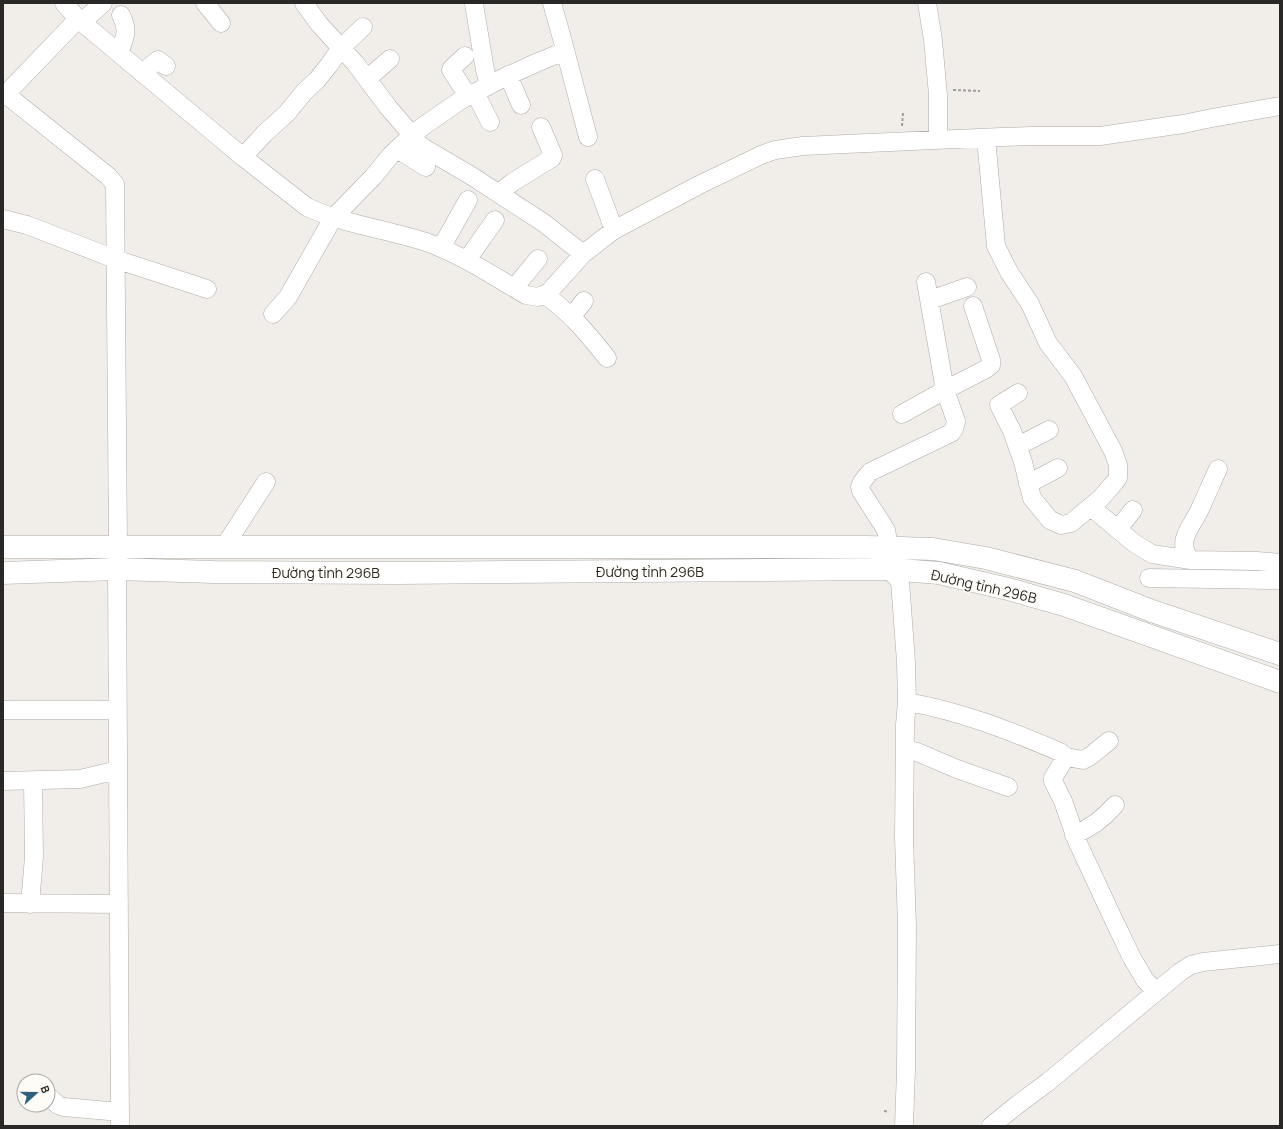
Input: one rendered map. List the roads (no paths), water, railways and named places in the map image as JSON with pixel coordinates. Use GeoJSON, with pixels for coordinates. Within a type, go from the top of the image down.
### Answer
{"type":"FeatureCollection","features":[{"type":"Feature","properties":{"kind":"main road","name":"Đường tỉnh 296B"},"geometry":{"type":"LineString","coordinates":[[3,573],[117,558],[224,548],[407,546],[889,547],[933,549],[986,558],[1075,581],[1152,611],[1280,654]]}},
{"type":"Feature","properties":{"kind":"main road","name":"Đường tỉnh 296B"},"geometry":{"type":"LineString","coordinates":[[3,547],[117,558],[214,572],[382,573],[888,569],[946,575],[1008,589],[1057,603],[1280,682]]}},
{"type":"Feature","properties":{"kind":"street"},"geometry":{"type":"LineString","coordinates":[[64,3],[80,20],[142,73],[243,157],[307,207],[329,217],[397,234],[457,254],[526,295],[538,297],[545,295],[583,254],[614,230],[745,162],[775,150],[817,145],[1032,136],[1100,136],[1183,124],[1280,106]]}},
{"type":"Feature","properties":{"kind":"street"},"geometry":{"type":"LineString","coordinates":[[56,1103],[64,1107],[120,1119],[115,184],[112,179],[4,93],[80,20],[103,3]]}},
{"type":"Feature","properties":{"kind":"street"},"geometry":{"type":"LineString","coordinates":[[205,3],[221,23]]}},
{"type":"Feature","properties":{"kind":"street"},"geometry":{"type":"LineString","coordinates":[[304,3],[319,24],[355,63],[411,136],[424,148],[544,222],[583,254]]}},
{"type":"Feature","properties":{"kind":"street"},"geometry":{"type":"LineString","coordinates":[[552,3],[588,137]]}},
{"type":"Feature","properties":{"kind":"street"},"geometry":{"type":"LineString","coordinates":[[927,3],[938,89],[938,140]]}},
{"type":"Feature","properties":{"kind":"street"},"geometry":{"type":"LineString","coordinates":[[474,4],[485,70],[477,91]]}},
{"type":"Feature","properties":{"kind":"street"},"geometry":{"type":"LineString","coordinates":[[119,53],[125,37],[126,29],[121,15]]}},
{"type":"Feature","properties":{"kind":"street"},"geometry":{"type":"LineString","coordinates":[[243,157],[264,134],[287,113],[305,91],[317,80],[341,48],[363,27]]}},
{"type":"Feature","properties":{"kind":"street"},"geometry":{"type":"LineString","coordinates":[[329,217],[363,188],[397,149],[411,136],[444,111],[477,91],[508,75],[565,52]]}},
{"type":"Feature","properties":{"kind":"street"},"geometry":{"type":"LineString","coordinates":[[465,56],[451,70],[477,91],[490,122]]}},
{"type":"Feature","properties":{"kind":"street"},"geometry":{"type":"LineString","coordinates":[[367,79],[390,59]]}},
{"type":"Feature","properties":{"kind":"street"},"geometry":{"type":"LineString","coordinates":[[142,73],[158,60],[166,66]]}},
{"type":"Feature","properties":{"kind":"street"},"geometry":{"type":"LineString","coordinates":[[508,75],[520,105]]}},
{"type":"Feature","properties":{"kind":"street"},"geometry":{"type":"LineString","coordinates":[[499,193],[513,182],[552,158],[554,155],[541,127]]}},
{"type":"Feature","properties":{"kind":"street"},"geometry":{"type":"LineString","coordinates":[[986,138],[996,246],[1009,272],[1030,304],[1048,343],[1074,376],[1113,451],[1118,465],[1118,478],[1114,483],[1091,507],[1071,523],[1061,526],[1050,520],[1032,498],[1024,462],[999,405],[1018,393]]}},
{"type":"Feature","properties":{"kind":"street"},"geometry":{"type":"LineString","coordinates":[[397,149],[426,167]]}},
{"type":"Feature","properties":{"kind":"street"},"geometry":{"type":"LineString","coordinates":[[595,179],[614,230]]}},
{"type":"Feature","properties":{"kind":"street"},"geometry":{"type":"LineString","coordinates":[[273,314],[288,297],[342,191]]}},
{"type":"Feature","properties":{"kind":"street"},"geometry":{"type":"LineString","coordinates":[[441,248],[468,200]]}},
{"type":"Feature","properties":{"kind":"street"},"geometry":{"type":"LineString","coordinates":[[3,219],[27,225],[115,259],[207,289]]}},
{"type":"Feature","properties":{"kind":"street"},"geometry":{"type":"LineString","coordinates":[[467,260],[495,220]]}},
{"type":"Feature","properties":{"kind":"street"},"geometry":{"type":"LineString","coordinates":[[514,288],[538,259]]}},
{"type":"Feature","properties":{"kind":"street"},"geometry":{"type":"LineString","coordinates":[[904,1126],[907,933],[904,838],[904,749],[907,702],[905,639],[900,581],[888,569],[887,555],[889,547],[886,530],[860,491],[860,487],[870,472],[951,433],[954,429],[956,421],[945,390],[926,282]]}},
{"type":"Feature","properties":{"kind":"street"},"geometry":{"type":"LineString","coordinates":[[930,300],[967,287]]}},
{"type":"Feature","properties":{"kind":"street"},"geometry":{"type":"LineString","coordinates":[[545,295],[572,316],[607,358]]}},
{"type":"Feature","properties":{"kind":"street"},"geometry":{"type":"LineString","coordinates":[[572,316],[584,301]]}},
{"type":"Feature","properties":{"kind":"street"},"geometry":{"type":"LineString","coordinates":[[902,414],[986,369],[991,364],[973,306]]}},
{"type":"Feature","properties":{"kind":"street"},"geometry":{"type":"LineString","coordinates":[[1018,446],[1049,430]]}},
{"type":"Feature","properties":{"kind":"street"},"geometry":{"type":"LineString","coordinates":[[1028,484],[1058,468]]}},
{"type":"Feature","properties":{"kind":"street"},"geometry":{"type":"LineString","coordinates":[[1191,560],[1184,543],[1187,529],[1199,511],[1218,469]]}},
{"type":"Feature","properties":{"kind":"street"},"geometry":{"type":"LineString","coordinates":[[224,548],[266,482]]}},
{"type":"Feature","properties":{"kind":"street"},"geometry":{"type":"LineString","coordinates":[[1091,507],[1134,543],[1152,554],[1191,560],[1257,561],[1280,563]]}},
{"type":"Feature","properties":{"kind":"street"},"geometry":{"type":"LineString","coordinates":[[1118,529],[1133,510]]}},
{"type":"Feature","properties":{"kind":"street"},"geometry":{"type":"LineString","coordinates":[[1149,578],[1280,580]]}},
{"type":"Feature","properties":{"kind":"street"},"geometry":{"type":"LineString","coordinates":[[907,702],[930,706],[990,724],[1021,735],[1060,752],[1066,757],[1083,760],[1089,757],[1108,741]]}},
{"type":"Feature","properties":{"kind":"street"},"geometry":{"type":"LineString","coordinates":[[3,710],[118,710]]}},
{"type":"Feature","properties":{"kind":"street"},"geometry":{"type":"LineString","coordinates":[[904,749],[917,752],[957,769],[1008,787]]}},
{"type":"Feature","properties":{"kind":"street"},"geometry":{"type":"LineString","coordinates":[[1066,757],[1053,778],[1053,781],[1089,869],[1132,958],[1145,980],[1156,992]]}},
{"type":"Feature","properties":{"kind":"street"},"geometry":{"type":"LineString","coordinates":[[3,781],[80,779],[118,770]]}},
{"type":"Feature","properties":{"kind":"street"},"geometry":{"type":"LineString","coordinates":[[30,904],[34,858],[33,780]]}},
{"type":"Feature","properties":{"kind":"street"},"geometry":{"type":"LineString","coordinates":[[1074,835],[1088,830],[1115,805]]}},
{"type":"Feature","properties":{"kind":"street"},"geometry":{"type":"LineString","coordinates":[[3,903],[119,904]]}},
{"type":"Feature","properties":{"kind":"street"},"geometry":{"type":"LineString","coordinates":[[991,1126],[1072,1063],[1180,972],[1191,965],[1203,962],[1280,954]]}}]}
